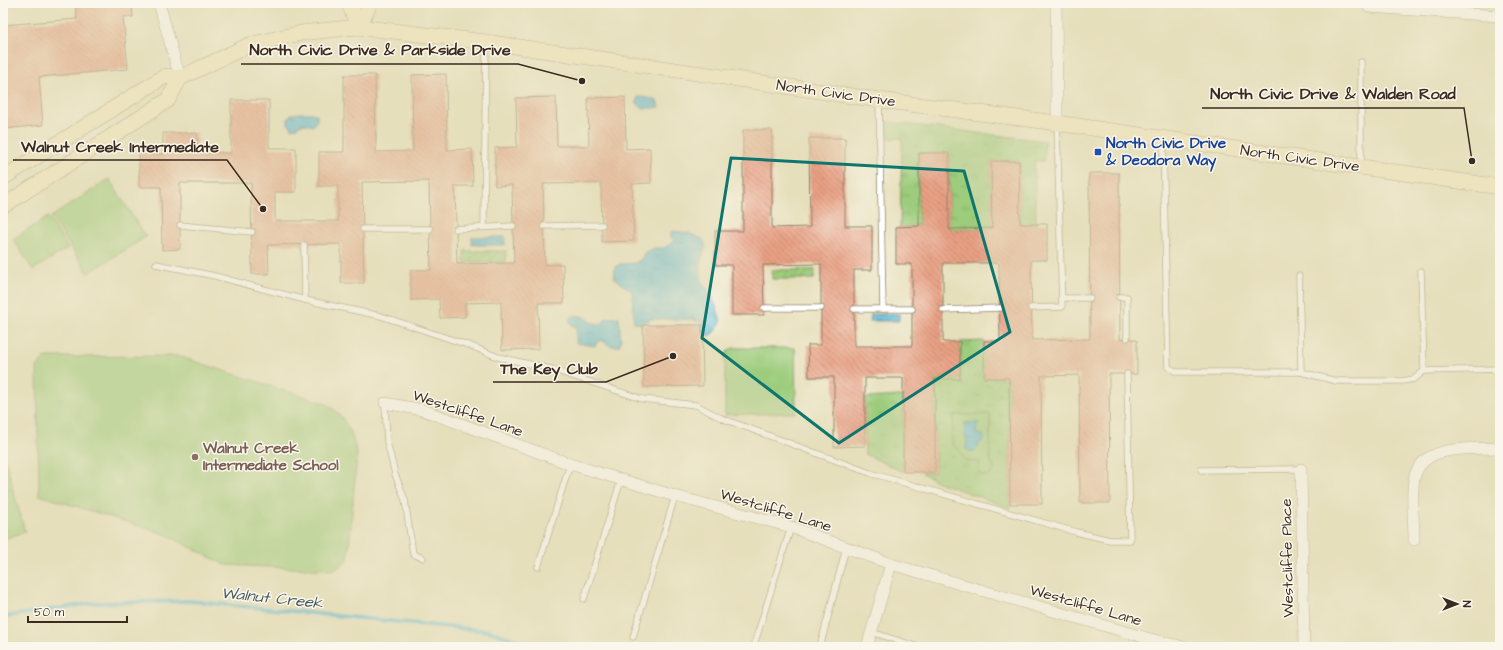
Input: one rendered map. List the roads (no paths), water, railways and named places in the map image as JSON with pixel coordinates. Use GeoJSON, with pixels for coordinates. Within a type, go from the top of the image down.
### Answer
{"type":"FeatureCollection","features":[{"type":"Feature","properties":{"kind":"main road"},"geometry":{"type":"LineString","coordinates":[[351,3],[350,6],[358,28]]}},
{"type":"Feature","properties":{"kind":"main road"},"geometry":{"type":"LineString","coordinates":[[358,28],[369,3]]}},
{"type":"Feature","properties":{"kind":"main road","name":"North Civic Drive"},"geometry":{"type":"LineString","coordinates":[[3,178],[165,76],[180,78],[249,46],[301,33],[358,28],[486,42],[879,100],[1057,123],[1500,187]]}},
{"type":"Feature","properties":{"kind":"main road"},"geometry":{"type":"LineString","coordinates":[[3,206],[168,100],[180,78]]}},
{"type":"Feature","properties":{"kind":"street"},"geometry":{"type":"LineString","coordinates":[[159,3],[180,78]]}},
{"type":"Feature","properties":{"kind":"street"},"geometry":{"type":"LineString","coordinates":[[1056,3],[1057,123]]}},
{"type":"Feature","properties":{"kind":"street"},"geometry":{"type":"LineString","coordinates":[[1365,3],[1369,6],[1500,16]]}},
{"type":"Feature","properties":{"kind":"street","name":"Westcliffe Lane"},"geometry":{"type":"LineString","coordinates":[[384,403],[423,410],[570,464],[675,496],[791,527],[891,564],[1146,643],[1184,647]]}},
{"type":"Feature","properties":{"kind":"street"},"geometry":{"type":"LineString","coordinates":[[1414,540],[1414,477],[1418,469],[1428,458],[1438,452],[1456,449],[1500,448]]}},
{"type":"Feature","properties":{"kind":"street","name":"Westcliffe Place"},"geometry":{"type":"LineString","coordinates":[[1301,469],[1304,647]]}},
{"type":"Feature","properties":{"kind":"street"},"geometry":{"type":"LineString","coordinates":[[867,647],[891,564]]}},
{"type":"Feature","properties":{"kind":"lane"},"geometry":{"type":"LineString","coordinates":[[484,227],[486,42]]}},
{"type":"Feature","properties":{"kind":"lane"},"geometry":{"type":"LineString","coordinates":[[1361,62],[1361,167]]}},
{"type":"Feature","properties":{"kind":"lane"},"geometry":{"type":"LineString","coordinates":[[879,100],[883,309]]}},
{"type":"Feature","properties":{"kind":"lane"},"geometry":{"type":"LineString","coordinates":[[1031,308],[1062,307],[1057,123]]}},
{"type":"Feature","properties":{"kind":"lane"},"geometry":{"type":"LineString","coordinates":[[1163,139],[1168,367],[1177,372],[1301,372],[1336,381],[1402,381],[1414,379],[1424,371],[1500,369]]}},
{"type":"Feature","properties":{"kind":"lane"},"geometry":{"type":"LineString","coordinates":[[180,226],[252,232]]}},
{"type":"Feature","properties":{"kind":"lane"},"geometry":{"type":"LineString","coordinates":[[456,229],[513,226]]}},
{"type":"Feature","properties":{"kind":"lane"},"geometry":{"type":"LineString","coordinates":[[544,226],[602,226]]}},
{"type":"Feature","properties":{"kind":"lane"},"geometry":{"type":"LineString","coordinates":[[363,229],[430,229]]}},
{"type":"Feature","properties":{"kind":"lane"},"geometry":{"type":"LineString","coordinates":[[304,244],[305,300]]}},
{"type":"Feature","properties":{"kind":"lane"},"geometry":{"type":"LineString","coordinates":[[156,264],[215,276],[305,300],[381,316],[471,346],[498,357],[551,369],[642,399],[696,405],[722,418],[870,472],[1076,532],[1110,540],[1130,540],[1127,374]]}},
{"type":"Feature","properties":{"kind":"lane"},"geometry":{"type":"LineString","coordinates":[[1421,271],[1424,371]]}},
{"type":"Feature","properties":{"kind":"lane"},"geometry":{"type":"LineString","coordinates":[[1299,276],[1301,372]]}},
{"type":"Feature","properties":{"kind":"lane"},"geometry":{"type":"LineString","coordinates":[[1120,297],[1127,297],[1127,338]]}},
{"type":"Feature","properties":{"kind":"lane"},"geometry":{"type":"LineString","coordinates":[[1061,298],[1090,298]]}},
{"type":"Feature","properties":{"kind":"lane"},"geometry":{"type":"LineString","coordinates":[[764,308],[821,308]]}},
{"type":"Feature","properties":{"kind":"lane"},"geometry":{"type":"LineString","coordinates":[[943,310],[1000,308]]}},
{"type":"Feature","properties":{"kind":"lane"},"geometry":{"type":"LineString","coordinates":[[854,309],[912,309]]}},
{"type":"Feature","properties":{"kind":"lane"},"geometry":{"type":"LineString","coordinates":[[384,403],[387,442],[395,474],[405,500],[413,554],[423,558]]}},
{"type":"Feature","properties":{"kind":"lane"},"geometry":{"type":"LineString","coordinates":[[538,567],[570,464]]}},
{"type":"Feature","properties":{"kind":"lane"},"geometry":{"type":"LineString","coordinates":[[1201,470],[1301,469]]}},
{"type":"Feature","properties":{"kind":"lane"},"geometry":{"type":"LineString","coordinates":[[584,599],[621,480]]}},
{"type":"Feature","properties":{"kind":"lane"},"geometry":{"type":"LineString","coordinates":[[633,637],[675,496]]}},
{"type":"Feature","properties":{"kind":"lane"},"geometry":{"type":"LineString","coordinates":[[755,642],[791,527]]}},
{"type":"Feature","properties":{"kind":"lane"},"geometry":{"type":"LineString","coordinates":[[820,647],[846,548]]}},
{"type":"Feature","properties":{"kind":"lane"},"geometry":{"type":"LineString","coordinates":[[871,632],[919,647]]}},
{"type":"Feature","properties":{"kind":"water"},"geometry":{"type":"Polygon","coordinates":[[[638,97],[654,100],[658,102],[659,107],[641,107],[636,103],[638,97]]]}},
{"type":"Feature","properties":{"kind":"water"},"geometry":{"type":"Polygon","coordinates":[[[313,113],[317,115],[317,120],[313,126],[305,124],[299,125],[297,128],[292,129],[288,124],[288,119],[291,114],[313,113]]]}},
{"type":"Feature","properties":{"kind":"water"},"geometry":{"type":"Polygon","coordinates":[[[671,232],[688,233],[703,239],[705,248],[701,263],[702,283],[714,302],[721,323],[709,336],[703,332],[703,324],[701,324],[701,321],[695,321],[695,319],[649,319],[649,321],[643,321],[642,324],[634,323],[632,291],[614,278],[615,267],[620,264],[635,263],[641,259],[645,252],[654,248],[664,248],[674,241],[671,238],[671,232]]]}},
{"type":"Feature","properties":{"kind":"water"},"geometry":{"type":"Polygon","coordinates":[[[472,237],[505,237],[505,245],[472,245],[472,237]]]}},
{"type":"Feature","properties":{"kind":"water"},"geometry":{"type":"Polygon","coordinates":[[[871,314],[899,314],[899,321],[870,321],[871,314]]]}},
{"type":"Feature","properties":{"kind":"water"},"geometry":{"type":"Polygon","coordinates":[[[577,315],[585,317],[592,323],[602,324],[606,318],[619,317],[621,341],[619,346],[610,346],[599,340],[595,346],[576,343],[576,327],[571,325],[569,320],[571,317],[577,315]]]}},
{"type":"Feature","properties":{"kind":"water"},"geometry":{"type":"Polygon","coordinates":[[[965,423],[981,423],[976,428],[976,433],[984,436],[984,440],[979,443],[978,448],[974,451],[969,451],[966,449],[967,440],[964,434],[965,423]]]}},
{"type":"Feature","properties":{"kind":"waterway","name":"Walnut Creek"},"geometry":{"type":"LineString","coordinates":[[3,617],[93,603],[190,601],[489,631],[537,647]]}},
{"type":"Feature","properties":{"kind":"place","name":"North Civic Drive & Parkside Drive"},"geometry":{"type":"Point","coordinates":[582,81]}},
{"type":"Feature","properties":{"kind":"place","name":"North Civic Drive & Deodora Way"},"geometry":{"type":"Point","coordinates":[1098,152]}},
{"type":"Feature","properties":{"kind":"place","name":"North Civic Drive & Walden Road"},"geometry":{"type":"Point","coordinates":[1472,161]}},
{"type":"Feature","properties":{"kind":"place","name":"Walnut Creek Intermediate"},"geometry":{"type":"Point","coordinates":[263,209]}},
{"type":"Feature","properties":{"kind":"place","name":"The Key Club"},"geometry":{"type":"Point","coordinates":[673,356]}},
{"type":"Feature","properties":{"kind":"place","name":"Walnut Creek Intermediate School"},"geometry":{"type":"Point","coordinates":[195,457]}}]}
